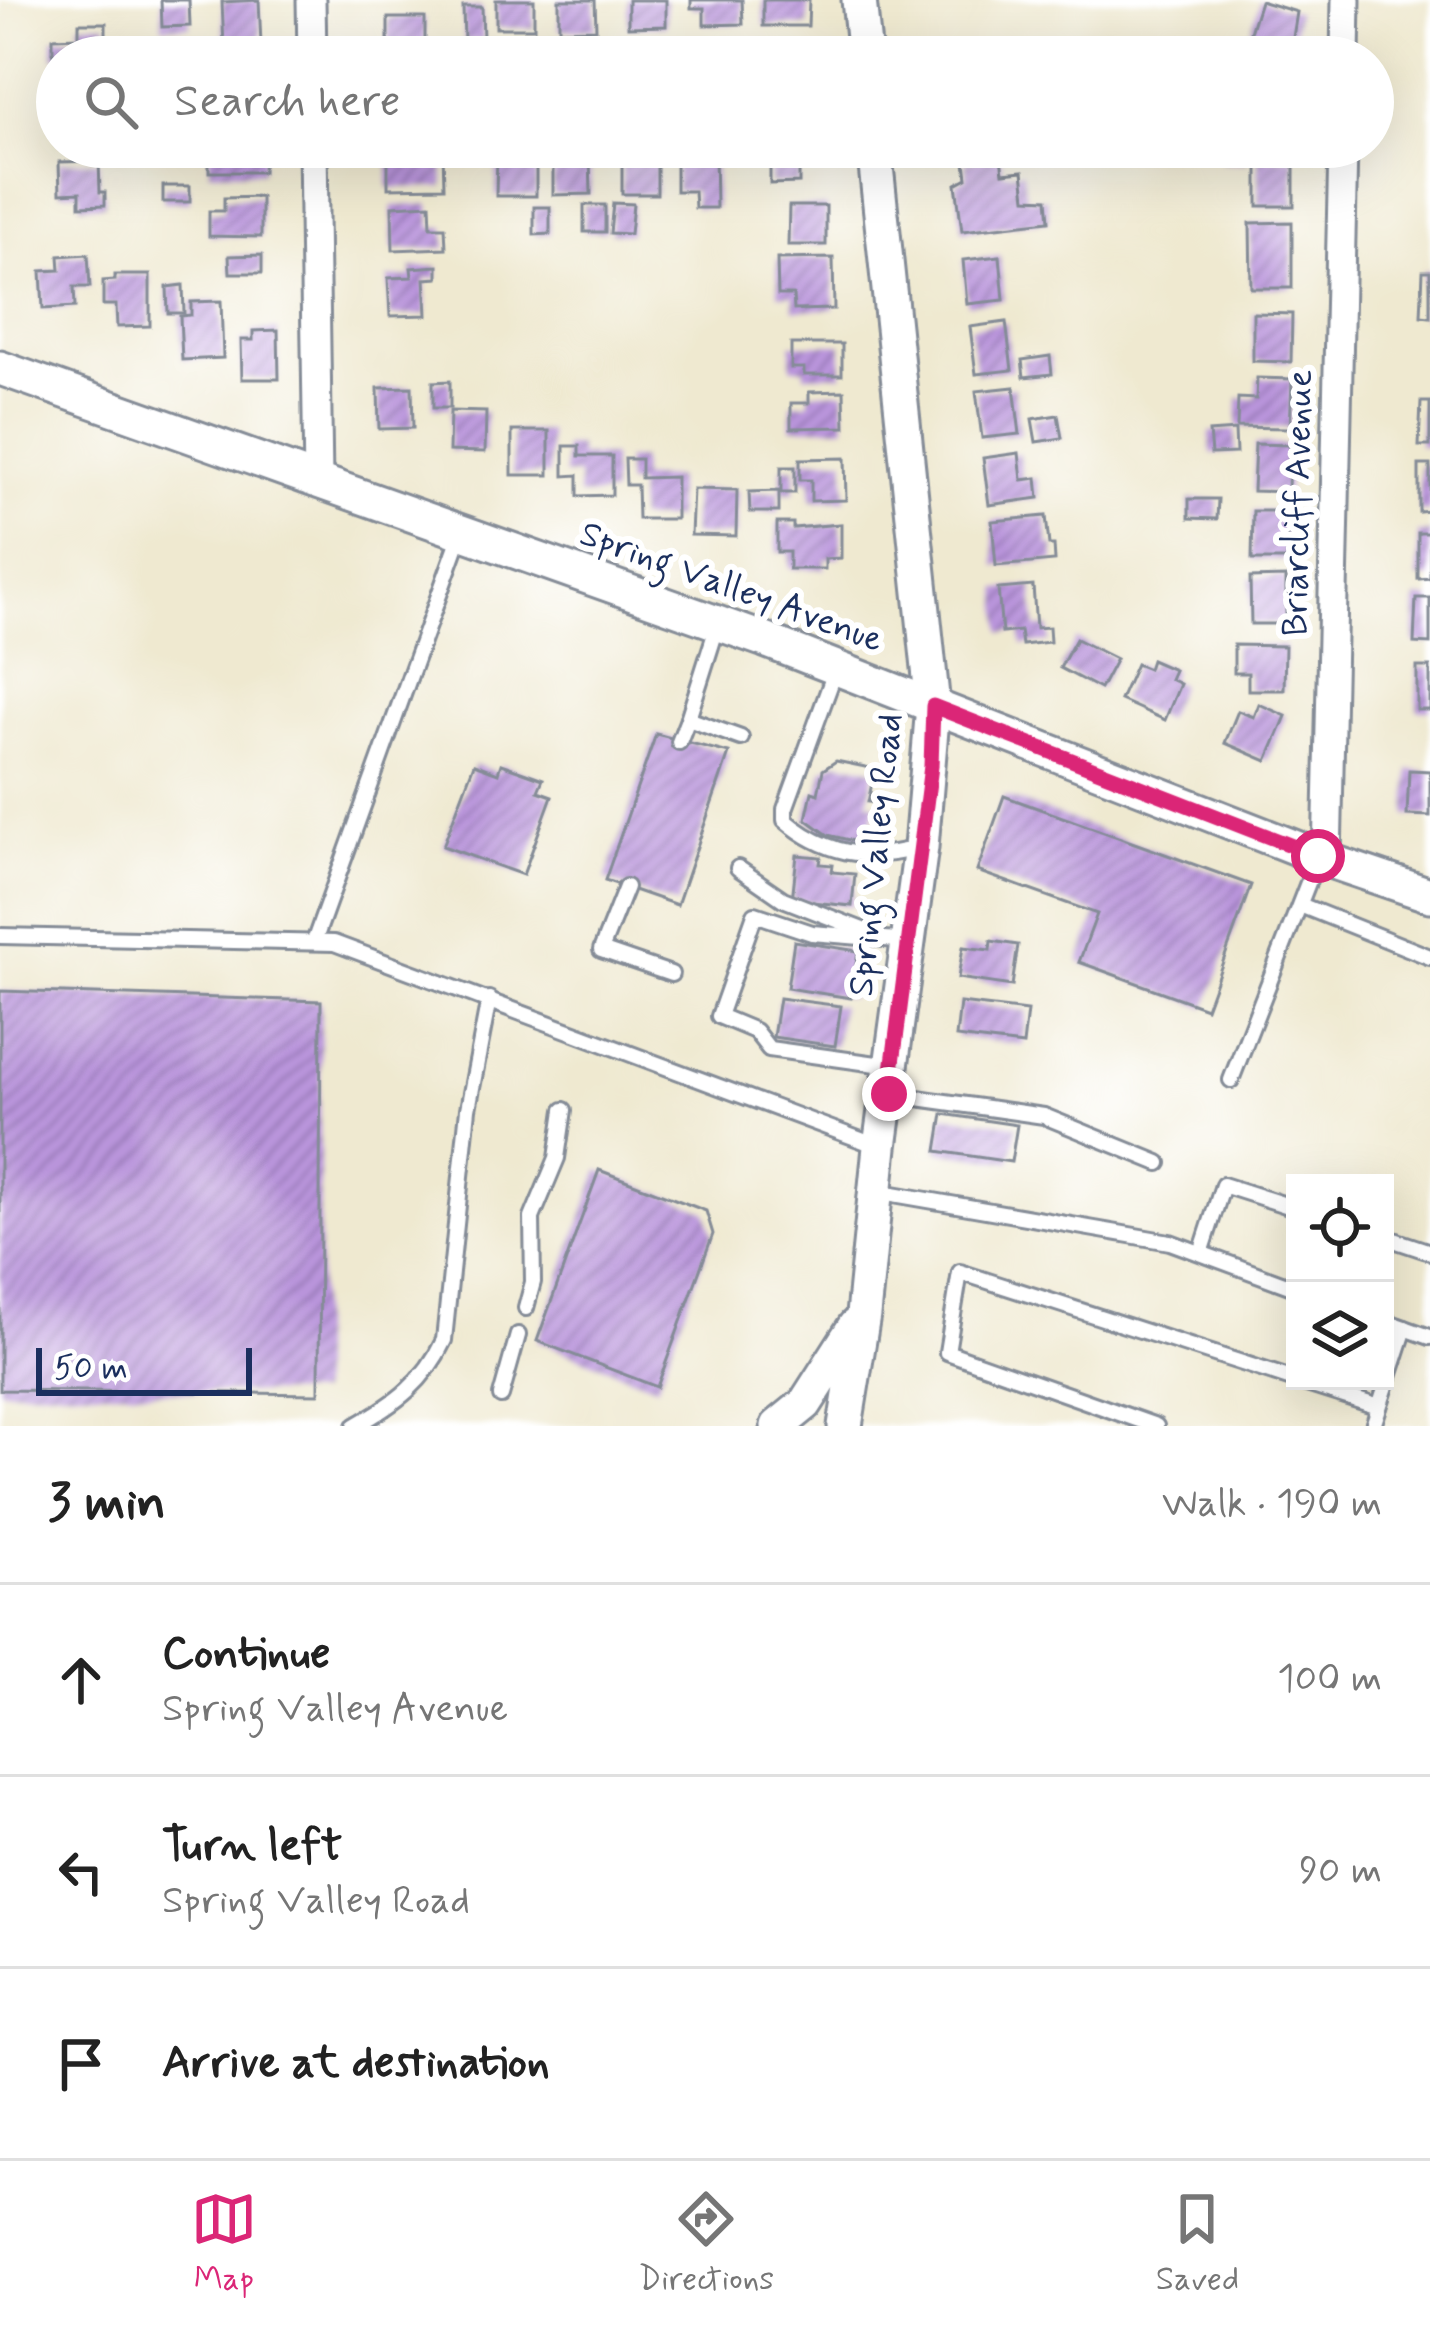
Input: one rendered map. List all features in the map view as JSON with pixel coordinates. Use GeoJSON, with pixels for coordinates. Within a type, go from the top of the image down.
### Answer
{"type":"FeatureCollection","features":[{"type":"Feature","properties":{"kind":"street"},"geometry":{"type":"LineString","coordinates":[[311,0],[312,36]]}},
{"type":"Feature","properties":{"kind":"street"},"geometry":{"type":"LineString","coordinates":[[859,0],[863,36]]}},
{"type":"Feature","properties":{"kind":"street"},"geometry":{"type":"LineString","coordinates":[[1345,36],[1346,0]]}},
{"type":"Feature","properties":{"kind":"street"},"geometry":{"type":"LineString","coordinates":[[314,168],[318,481]]}},
{"type":"Feature","properties":{"kind":"street","name":"Spring Valley Road"},"geometry":{"type":"LineString","coordinates":[[845,1426],[890,1080],[897,940],[921,847],[933,706],[876,168]]}},
{"type":"Feature","properties":{"kind":"street","name":"Briarcliff Avenue"},"geometry":{"type":"LineString","coordinates":[[1323,858],[1342,168]]}},
{"type":"Feature","properties":{"kind":"street","name":"Spring Valley Avenue"},"geometry":{"type":"LineString","coordinates":[[0,368],[718,623],[1323,858],[1430,895]]}},
{"type":"Feature","properties":{"kind":"street"},"geometry":{"type":"LineString","coordinates":[[778,1426],[817,1388],[862,1315]]}},
{"type":"Feature","properties":{"kind":"lane"},"geometry":{"type":"LineString","coordinates":[[314,941],[462,532]]}},
{"type":"Feature","properties":{"kind":"lane"},"geometry":{"type":"LineString","coordinates":[[679,742],[718,623]]}},
{"type":"Feature","properties":{"kind":"lane"},"geometry":{"type":"LineString","coordinates":[[836,668],[785,820],[822,846],[848,853],[896,854],[921,847]]}},
{"type":"Feature","properties":{"kind":"lane"},"geometry":{"type":"LineString","coordinates":[[688,719],[741,737]]}},
{"type":"Feature","properties":{"kind":"lane"},"geometry":{"type":"LineString","coordinates":[[1231,1080],[1323,858]]}},
{"type":"Feature","properties":{"kind":"lane"},"geometry":{"type":"LineString","coordinates":[[738,868],[783,899],[897,940]]}},
{"type":"Feature","properties":{"kind":"lane"},"geometry":{"type":"LineString","coordinates":[[626,887],[601,950],[671,974]]}},
{"type":"Feature","properties":{"kind":"lane"},"geometry":{"type":"LineString","coordinates":[[1300,905],[1430,957]]}},
{"type":"Feature","properties":{"kind":"lane"},"geometry":{"type":"LineString","coordinates":[[897,940],[812,933],[755,914],[719,1016],[755,1031],[769,1049],[1044,1116],[1159,1163]]}},
{"type":"Feature","properties":{"kind":"lane"},"geometry":{"type":"LineString","coordinates":[[0,937],[334,943],[880,1147]]}},
{"type":"Feature","properties":{"kind":"lane"},"geometry":{"type":"LineString","coordinates":[[355,1426],[415,1388],[444,1340],[468,1109],[489,998]]}},
{"type":"Feature","properties":{"kind":"lane"},"geometry":{"type":"LineString","coordinates":[[526,1308],[533,1282],[532,1218],[556,1158],[564,1110]]}},
{"type":"Feature","properties":{"kind":"lane"},"geometry":{"type":"LineString","coordinates":[[1201,1253],[1223,1185],[1286,1205]]}},
{"type":"Feature","properties":{"kind":"lane"},"geometry":{"type":"LineString","coordinates":[[876,1191],[1170,1242],[1286,1285]]}},
{"type":"Feature","properties":{"kind":"lane"},"geometry":{"type":"LineString","coordinates":[[1394,1240],[1430,1252]]}},
{"type":"Feature","properties":{"kind":"lane"},"geometry":{"type":"LineString","coordinates":[[1156,1426],[947,1352],[960,1273],[1286,1378]]}},
{"type":"Feature","properties":{"kind":"lane"},"geometry":{"type":"LineString","coordinates":[[1394,1324],[1430,1337]]}},
{"type":"Feature","properties":{"kind":"lane"},"geometry":{"type":"LineString","coordinates":[[1373,1426],[1405,1328]]}},
{"type":"Feature","properties":{"kind":"lane"},"geometry":{"type":"LineString","coordinates":[[501,1396],[518,1335]]}},
{"type":"Feature","properties":{"kind":"lane"},"geometry":{"type":"LineString","coordinates":[[1324,1390],[1379,1408]]}},
{"type":"Feature","properties":{"kind":"building"},"geometry":{"type":"Polygon","coordinates":[[[161,0],[189,0],[190,26],[162,27],[161,0]]]}},
{"type":"Feature","properties":{"kind":"building"},"geometry":{"type":"Polygon","coordinates":[[[259,0],[261,36],[224,36],[222,2],[259,0]]]}},
{"type":"Feature","properties":{"kind":"building"},"geometry":{"type":"Polygon","coordinates":[[[496,0],[534,0],[534,28],[496,28],[496,0]]]}},
{"type":"Feature","properties":{"kind":"building"},"geometry":{"type":"Polygon","coordinates":[[[559,0],[595,0],[596,29],[559,30],[559,0]]]}},
{"type":"Feature","properties":{"kind":"building"},"geometry":{"type":"Polygon","coordinates":[[[628,0],[666,0],[666,26],[628,27],[628,0]]]}},
{"type":"Feature","properties":{"kind":"building"},"geometry":{"type":"Polygon","coordinates":[[[691,0],[742,0],[743,24],[704,25],[704,8],[691,8],[691,0]]]}},
{"type":"Feature","properties":{"kind":"building"},"geometry":{"type":"Polygon","coordinates":[[[763,0],[809,0],[808,26],[763,26],[763,0]]]}},
{"type":"Feature","properties":{"kind":"building"},"geometry":{"type":"Polygon","coordinates":[[[1260,1],[1297,12],[1293,36],[1249,36],[1260,1]]]}},
{"type":"Feature","properties":{"kind":"building"},"geometry":{"type":"Polygon","coordinates":[[[463,7],[482,7],[483,36],[464,36],[463,7]]]}},
{"type":"Feature","properties":{"kind":"building"},"geometry":{"type":"Polygon","coordinates":[[[388,18],[425,18],[425,36],[388,36],[388,18]]]}},
{"type":"Feature","properties":{"kind":"building"},"geometry":{"type":"Polygon","coordinates":[[[79,23],[106,23],[106,36],[79,36],[79,23]]]}},
{"type":"Feature","properties":{"kind":"building"},"geometry":{"type":"Polygon","coordinates":[[[59,168],[99,168],[105,205],[80,206],[80,192],[60,193],[59,168]]]}},
{"type":"Feature","properties":{"kind":"building"},"geometry":{"type":"Polygon","coordinates":[[[209,168],[263,168],[263,172],[209,172],[209,168]]]}},
{"type":"Feature","properties":{"kind":"building"},"geometry":{"type":"Polygon","coordinates":[[[388,168],[443,168],[444,187],[388,188],[388,168]]]}},
{"type":"Feature","properties":{"kind":"building"},"geometry":{"type":"Polygon","coordinates":[[[497,168],[536,168],[536,196],[496,196],[497,168]]]}},
{"type":"Feature","properties":{"kind":"building"},"geometry":{"type":"Polygon","coordinates":[[[553,168],[590,168],[591,194],[553,195],[553,168]]]}},
{"type":"Feature","properties":{"kind":"building"},"geometry":{"type":"Polygon","coordinates":[[[622,168],[657,168],[657,194],[622,194],[622,168]]]}},
{"type":"Feature","properties":{"kind":"building"},"geometry":{"type":"Polygon","coordinates":[[[676,168],[715,168],[716,208],[695,208],[694,191],[676,191],[676,168]]]}},
{"type":"Feature","properties":{"kind":"building"},"geometry":{"type":"Polygon","coordinates":[[[770,168],[819,168],[799,169],[799,183],[770,184],[770,168]]]}},
{"type":"Feature","properties":{"kind":"building"},"geometry":{"type":"Polygon","coordinates":[[[966,168],[1023,171],[1026,198],[1047,199],[1049,221],[962,231],[956,184],[967,178],[966,168]]]}},
{"type":"Feature","properties":{"kind":"building"},"geometry":{"type":"Polygon","coordinates":[[[1258,168],[1294,168],[1294,206],[1258,206],[1258,168]]]}},
{"type":"Feature","properties":{"kind":"building"},"geometry":{"type":"Polygon","coordinates":[[[163,186],[190,186],[190,202],[163,202],[163,186]]]}},
{"type":"Feature","properties":{"kind":"building"},"geometry":{"type":"Polygon","coordinates":[[[261,197],[261,237],[209,236],[209,211],[224,211],[224,198],[261,197]]]}},
{"type":"Feature","properties":{"kind":"building"},"geometry":{"type":"Polygon","coordinates":[[[613,203],[633,204],[630,234],[610,233],[613,203]]]}},
{"type":"Feature","properties":{"kind":"building"},"geometry":{"type":"Polygon","coordinates":[[[430,204],[431,227],[445,227],[446,248],[393,250],[392,206],[430,204]]]}},
{"type":"Feature","properties":{"kind":"building"},"geometry":{"type":"Polygon","coordinates":[[[584,205],[605,205],[605,232],[584,232],[584,205]]]}},
{"type":"Feature","properties":{"kind":"building"},"geometry":{"type":"Polygon","coordinates":[[[789,206],[826,206],[826,245],[788,245],[789,206]]]}},
{"type":"Feature","properties":{"kind":"building"},"geometry":{"type":"Polygon","coordinates":[[[534,207],[550,207],[550,234],[534,235],[534,207]]]}},
{"type":"Feature","properties":{"kind":"building"},"geometry":{"type":"Polygon","coordinates":[[[1292,222],[1292,288],[1251,288],[1250,223],[1292,222]]]}},
{"type":"Feature","properties":{"kind":"building"},"geometry":{"type":"Polygon","coordinates":[[[88,254],[90,287],[74,287],[75,307],[43,309],[41,271],[60,270],[59,256],[88,254]]]}},
{"type":"Feature","properties":{"kind":"building"},"geometry":{"type":"Polygon","coordinates":[[[262,255],[262,273],[230,273],[229,256],[262,255]]]}},
{"type":"Feature","properties":{"kind":"building"},"geometry":{"type":"Polygon","coordinates":[[[1000,256],[1004,300],[967,304],[963,260],[1000,256]]]}},
{"type":"Feature","properties":{"kind":"building"},"geometry":{"type":"Polygon","coordinates":[[[833,258],[834,309],[794,310],[793,295],[778,295],[777,259],[833,258]]]}},
{"type":"Feature","properties":{"kind":"building"},"geometry":{"type":"Polygon","coordinates":[[[438,266],[438,278],[425,279],[427,315],[390,316],[388,278],[412,277],[411,268],[438,266]]]}},
{"type":"Feature","properties":{"kind":"building"},"geometry":{"type":"Polygon","coordinates":[[[1423,271],[1430,271],[1430,317],[1421,316],[1423,271]]]}},
{"type":"Feature","properties":{"kind":"building"},"geometry":{"type":"Polygon","coordinates":[[[115,275],[150,275],[150,326],[117,327],[116,305],[103,305],[103,281],[115,280],[115,275]]]}},
{"type":"Feature","properties":{"kind":"building"},"geometry":{"type":"Polygon","coordinates":[[[183,285],[184,313],[168,313],[167,287],[183,285]]]}},
{"type":"Feature","properties":{"kind":"building"},"geometry":{"type":"Polygon","coordinates":[[[221,301],[223,358],[182,360],[180,316],[191,315],[191,302],[221,301]]]}},
{"type":"Feature","properties":{"kind":"building"},"geometry":{"type":"Polygon","coordinates":[[[1253,313],[1292,314],[1291,362],[1253,361],[1253,313]]]}},
{"type":"Feature","properties":{"kind":"building"},"geometry":{"type":"Polygon","coordinates":[[[1006,322],[1012,370],[976,374],[970,327],[1006,322]]]}},
{"type":"Feature","properties":{"kind":"building"},"geometry":{"type":"Polygon","coordinates":[[[278,330],[279,379],[242,379],[241,340],[253,340],[253,331],[278,330]]]}},
{"type":"Feature","properties":{"kind":"building"},"geometry":{"type":"Polygon","coordinates":[[[791,344],[842,344],[842,375],[804,375],[804,368],[791,368],[791,344]]]}},
{"type":"Feature","properties":{"kind":"building"},"geometry":{"type":"Polygon","coordinates":[[[1050,356],[1052,374],[1024,377],[1022,360],[1050,356]]]}},
{"type":"Feature","properties":{"kind":"building"},"geometry":{"type":"Polygon","coordinates":[[[1257,378],[1292,379],[1290,428],[1237,427],[1238,398],[1256,399],[1257,378]]]}},
{"type":"Feature","properties":{"kind":"building"},"geometry":{"type":"Polygon","coordinates":[[[450,381],[450,408],[433,408],[433,382],[450,381]]]}},
{"type":"Feature","properties":{"kind":"building"},"geometry":{"type":"Polygon","coordinates":[[[412,387],[413,428],[379,429],[378,388],[412,387]]]}},
{"type":"Feature","properties":{"kind":"building"},"geometry":{"type":"Polygon","coordinates":[[[1014,387],[1020,434],[982,438],[976,391],[1014,387]]]}},
{"type":"Feature","properties":{"kind":"building"},"geometry":{"type":"Polygon","coordinates":[[[844,391],[845,427],[791,428],[791,403],[809,403],[809,392],[844,391]]]}},
{"type":"Feature","properties":{"kind":"building"},"geometry":{"type":"Polygon","coordinates":[[[1421,402],[1430,402],[1430,446],[1419,446],[1421,402]]]}},
{"type":"Feature","properties":{"kind":"building"},"geometry":{"type":"Polygon","coordinates":[[[450,411],[486,412],[485,452],[449,451],[450,411]]]}},
{"type":"Feature","properties":{"kind":"building"},"geometry":{"type":"Polygon","coordinates":[[[1058,415],[1062,438],[1036,442],[1032,419],[1058,415]]]}},
{"type":"Feature","properties":{"kind":"building"},"geometry":{"type":"Polygon","coordinates":[[[1235,430],[1236,453],[1211,454],[1209,432],[1235,430]]]}},
{"type":"Feature","properties":{"kind":"building"},"geometry":{"type":"Polygon","coordinates":[[[512,431],[549,431],[549,475],[512,475],[512,431]]]}},
{"type":"Feature","properties":{"kind":"building"},"geometry":{"type":"Polygon","coordinates":[[[1255,444],[1289,445],[1288,492],[1253,491],[1255,444]]]}},
{"type":"Feature","properties":{"kind":"building"},"geometry":{"type":"Polygon","coordinates":[[[564,446],[579,446],[579,456],[612,456],[612,495],[578,496],[578,475],[564,476],[564,446]]]}},
{"type":"Feature","properties":{"kind":"building"},"geometry":{"type":"Polygon","coordinates":[[[1019,453],[1022,480],[1037,478],[1039,498],[989,505],[983,458],[1019,453]]]}},
{"type":"Feature","properties":{"kind":"building"},"geometry":{"type":"Polygon","coordinates":[[[845,458],[846,500],[811,501],[811,480],[800,480],[800,459],[845,458]]]}},
{"type":"Feature","properties":{"kind":"building"},"geometry":{"type":"Polygon","coordinates":[[[625,459],[641,459],[641,478],[676,477],[676,519],[638,519],[637,485],[626,485],[625,459]]]}},
{"type":"Feature","properties":{"kind":"building"},"geometry":{"type":"Polygon","coordinates":[[[1419,465],[1430,465],[1430,511],[1419,512],[1419,465]]]}},
{"type":"Feature","properties":{"kind":"building"},"geometry":{"type":"Polygon","coordinates":[[[781,467],[795,467],[795,493],[781,493],[781,467]]]}},
{"type":"Feature","properties":{"kind":"building"},"geometry":{"type":"Polygon","coordinates":[[[693,489],[737,490],[736,536],[691,535],[693,489]]]}},
{"type":"Feature","properties":{"kind":"building"},"geometry":{"type":"Polygon","coordinates":[[[779,491],[779,512],[750,512],[749,492],[779,491]]]}},
{"type":"Feature","properties":{"kind":"building"},"geometry":{"type":"Polygon","coordinates":[[[1189,499],[1218,499],[1217,519],[1189,518],[1189,499]]]}},
{"type":"Feature","properties":{"kind":"building"},"geometry":{"type":"Polygon","coordinates":[[[1253,511],[1287,511],[1287,560],[1252,560],[1253,511]]]}},
{"type":"Feature","properties":{"kind":"building"},"geometry":{"type":"Polygon","coordinates":[[[1046,516],[1055,561],[996,566],[992,521],[1046,516]]]}},
{"type":"Feature","properties":{"kind":"building"},"geometry":{"type":"Polygon","coordinates":[[[777,523],[793,523],[793,528],[841,524],[841,558],[825,559],[825,569],[789,569],[789,552],[777,552],[777,523]]]}},
{"type":"Feature","properties":{"kind":"building"},"geometry":{"type":"Polygon","coordinates":[[[1418,533],[1430,533],[1430,578],[1418,579],[1418,533]]]}},
{"type":"Feature","properties":{"kind":"building"},"geometry":{"type":"Polygon","coordinates":[[[1286,577],[1286,624],[1251,624],[1250,578],[1286,577]]]}},
{"type":"Feature","properties":{"kind":"building"},"geometry":{"type":"Polygon","coordinates":[[[1033,586],[1036,628],[1049,627],[1050,642],[1022,645],[1020,631],[1002,633],[998,589],[1033,586]]]}},
{"type":"Feature","properties":{"kind":"building"},"geometry":{"type":"Polygon","coordinates":[[[1416,598],[1430,598],[1430,644],[1414,643],[1416,598]]]}},
{"type":"Feature","properties":{"kind":"building"},"geometry":{"type":"Polygon","coordinates":[[[1076,639],[1116,659],[1100,689],[1060,668],[1076,639]]]}},
{"type":"Feature","properties":{"kind":"building"},"geometry":{"type":"Polygon","coordinates":[[[1234,645],[1285,646],[1284,690],[1248,690],[1248,673],[1234,673],[1234,645]]]}},
{"type":"Feature","properties":{"kind":"building"},"geometry":{"type":"Polygon","coordinates":[[[1151,660],[1174,670],[1170,679],[1180,684],[1165,720],[1120,700],[1136,664],[1148,669],[1151,660]]]}},
{"type":"Feature","properties":{"kind":"building"},"geometry":{"type":"Polygon","coordinates":[[[1417,667],[1430,667],[1430,710],[1417,710],[1417,667]]]}},
{"type":"Feature","properties":{"kind":"building"},"geometry":{"type":"Polygon","coordinates":[[[1259,704],[1286,716],[1267,761],[1225,743],[1238,711],[1254,717],[1259,704]]]}},
{"type":"Feature","properties":{"kind":"building"},"geometry":{"type":"Polygon","coordinates":[[[656,734],[729,753],[677,905],[605,880],[656,734]]]}},
{"type":"Feature","properties":{"kind":"building"},"geometry":{"type":"Polygon","coordinates":[[[836,761],[875,769],[868,802],[876,803],[866,844],[828,835],[806,819],[823,770],[836,761]]]}},
{"type":"Feature","properties":{"kind":"building"},"geometry":{"type":"Polygon","coordinates":[[[474,764],[498,773],[501,764],[543,779],[538,791],[552,796],[523,875],[443,846],[474,764]]]}},
{"type":"Feature","properties":{"kind":"building"},"geometry":{"type":"Polygon","coordinates":[[[1409,770],[1430,771],[1430,816],[1407,815],[1409,770]]]}},
{"type":"Feature","properties":{"kind":"building"},"geometry":{"type":"Polygon","coordinates":[[[1004,796],[1251,885],[1206,1008],[1079,962],[1097,914],[977,871],[1004,796]]]}},
{"type":"Feature","properties":{"kind":"building"},"geometry":{"type":"Polygon","coordinates":[[[797,855],[821,857],[820,864],[833,865],[832,872],[855,874],[852,906],[792,900],[797,855]]]}},
{"type":"Feature","properties":{"kind":"building"},"geometry":{"type":"Polygon","coordinates":[[[794,941],[858,951],[851,998],[787,988],[794,941]]]}},
{"type":"Feature","properties":{"kind":"building"},"geometry":{"type":"Polygon","coordinates":[[[991,941],[1018,945],[1012,986],[958,978],[963,947],[990,950],[991,941]]]}},
{"type":"Feature","properties":{"kind":"building"},"geometry":{"type":"Polygon","coordinates":[[[0,991],[321,1001],[319,1394],[0,1390],[0,991]]]}},
{"type":"Feature","properties":{"kind":"building"},"geometry":{"type":"Polygon","coordinates":[[[779,998],[841,1006],[835,1046],[773,1037],[779,998]]]}},
{"type":"Feature","properties":{"kind":"building"},"geometry":{"type":"Polygon","coordinates":[[[960,1003],[1027,1011],[1023,1045],[956,1037],[960,1003]]]}},
{"type":"Feature","properties":{"kind":"building"},"geometry":{"type":"Polygon","coordinates":[[[943,1114],[1017,1125],[1011,1162],[937,1151],[943,1114]]]}},
{"type":"Feature","properties":{"kind":"building"},"geometry":{"type":"Polygon","coordinates":[[[599,1170],[706,1211],[713,1234],[657,1387],[537,1341],[599,1170]]]}},
{"type":"Feature","properties":{"kind":"route"},"geometry":{"type":"LineString","coordinates":[[889,1094],[931,766],[933,706],[1318,856]]}}]}
